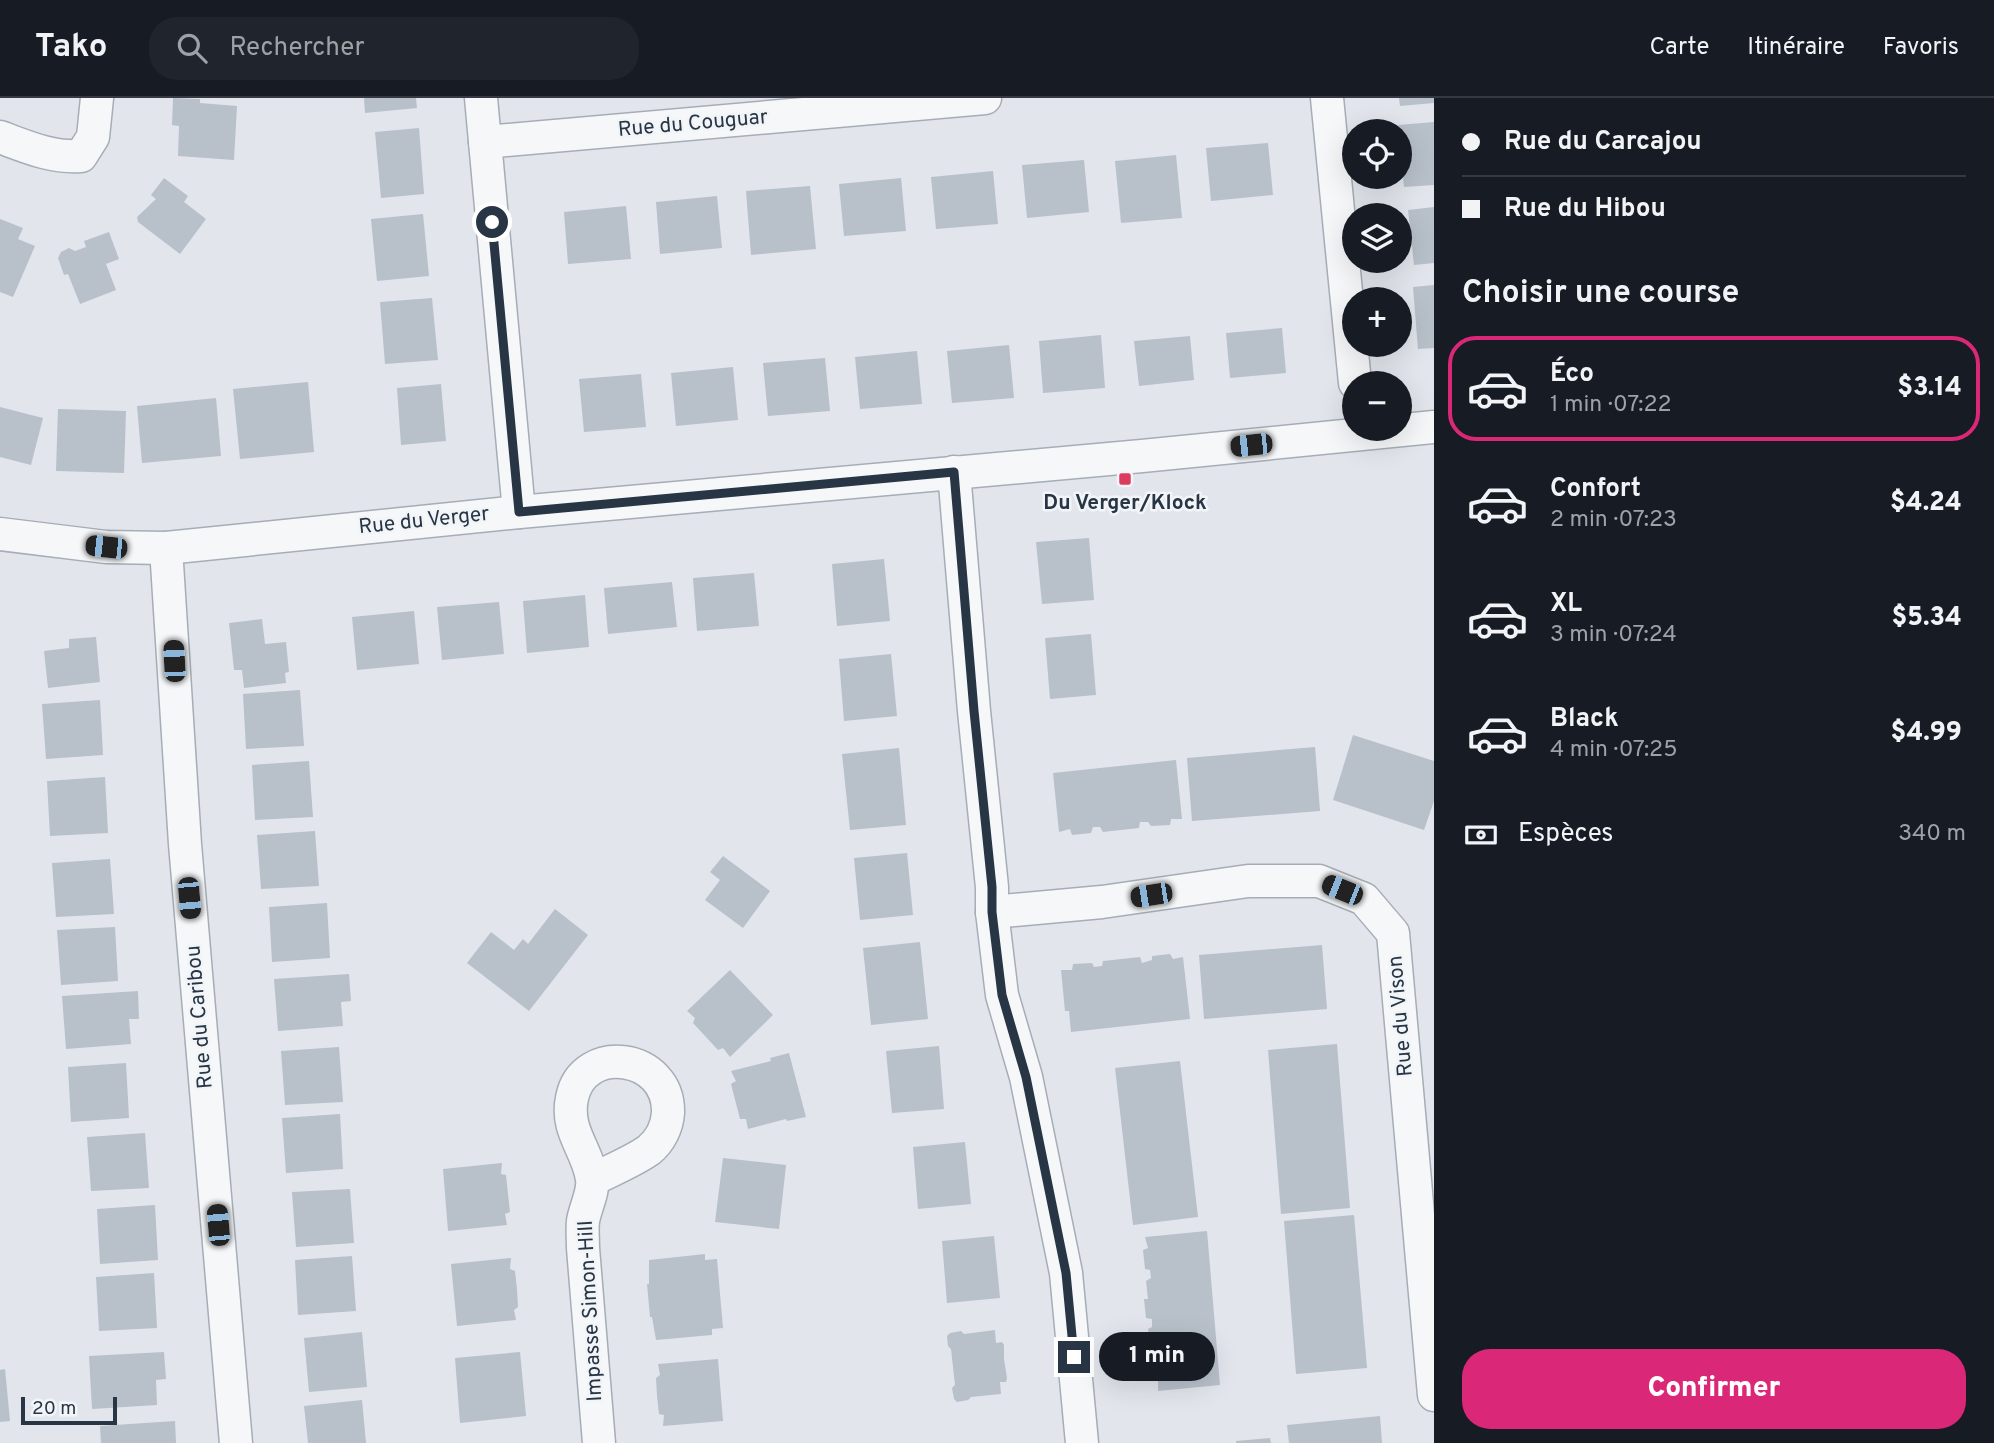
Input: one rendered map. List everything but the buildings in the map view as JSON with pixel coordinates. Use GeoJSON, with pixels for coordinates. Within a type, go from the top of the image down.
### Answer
{"type":"FeatureCollection","features":[{"type":"Feature","properties":{"kind":"street"},"geometry":{"type":"LineString","coordinates":[[0,137],[62,157],[81,156],[93,137],[97,98]]}},
{"type":"Feature","properties":{"kind":"street"},"geometry":{"type":"LineString","coordinates":[[481,98],[519,512]]}},
{"type":"Feature","properties":{"kind":"street","name":"Rue du Couguar"},"geometry":{"type":"LineString","coordinates":[[485,142],[857,104],[985,98]]}},
{"type":"Feature","properties":{"kind":"street"},"geometry":{"type":"LineString","coordinates":[[1326,98],[1354,371]]}},
{"type":"Feature","properties":{"kind":"street","name":"Rue du Verger"},"geometry":{"type":"LineString","coordinates":[[1412,428],[1434,427]]}},
{"type":"Feature","properties":{"kind":"street","name":"Rue du Verger"},"geometry":{"type":"LineString","coordinates":[[0,534],[106,547],[166,548],[519,512],[1156,455],[1342,433]]}},
{"type":"Feature","properties":{"kind":"street"},"geometry":{"type":"LineString","coordinates":[[954,472],[972,698],[1002,995],[1026,1077],[1066,1273],[1082,1443]]}},
{"type":"Feature","properties":{"kind":"street","name":"Rue du Caribou"},"geometry":{"type":"LineString","coordinates":[[166,548],[185,844],[236,1443]]}},
{"type":"Feature","properties":{"kind":"street","name":"Rue du Vison"},"geometry":{"type":"LineString","coordinates":[[992,912],[1102,902],[1248,881],[1319,881],[1364,900],[1394,933],[1434,1395]]}},
{"type":"Feature","properties":{"kind":"street","name":"Impasse Simon-Hill"},"geometry":{"type":"LineString","coordinates":[[592,1180],[583,1223],[583,1248],[599,1443]]}},
{"type":"Feature","properties":{"kind":"place","name":"Du Verger/Klock"},"geometry":{"type":"Point","coordinates":[1125,479]}},
{"type":"Feature","properties":{"kind":"route"},"geometry":{"type":"LineString","coordinates":[[492,222],[519,512],[954,472],[992,887],[992,912],[1002,995],[1026,1077],[1066,1273],[1074,1357]]}}]}
